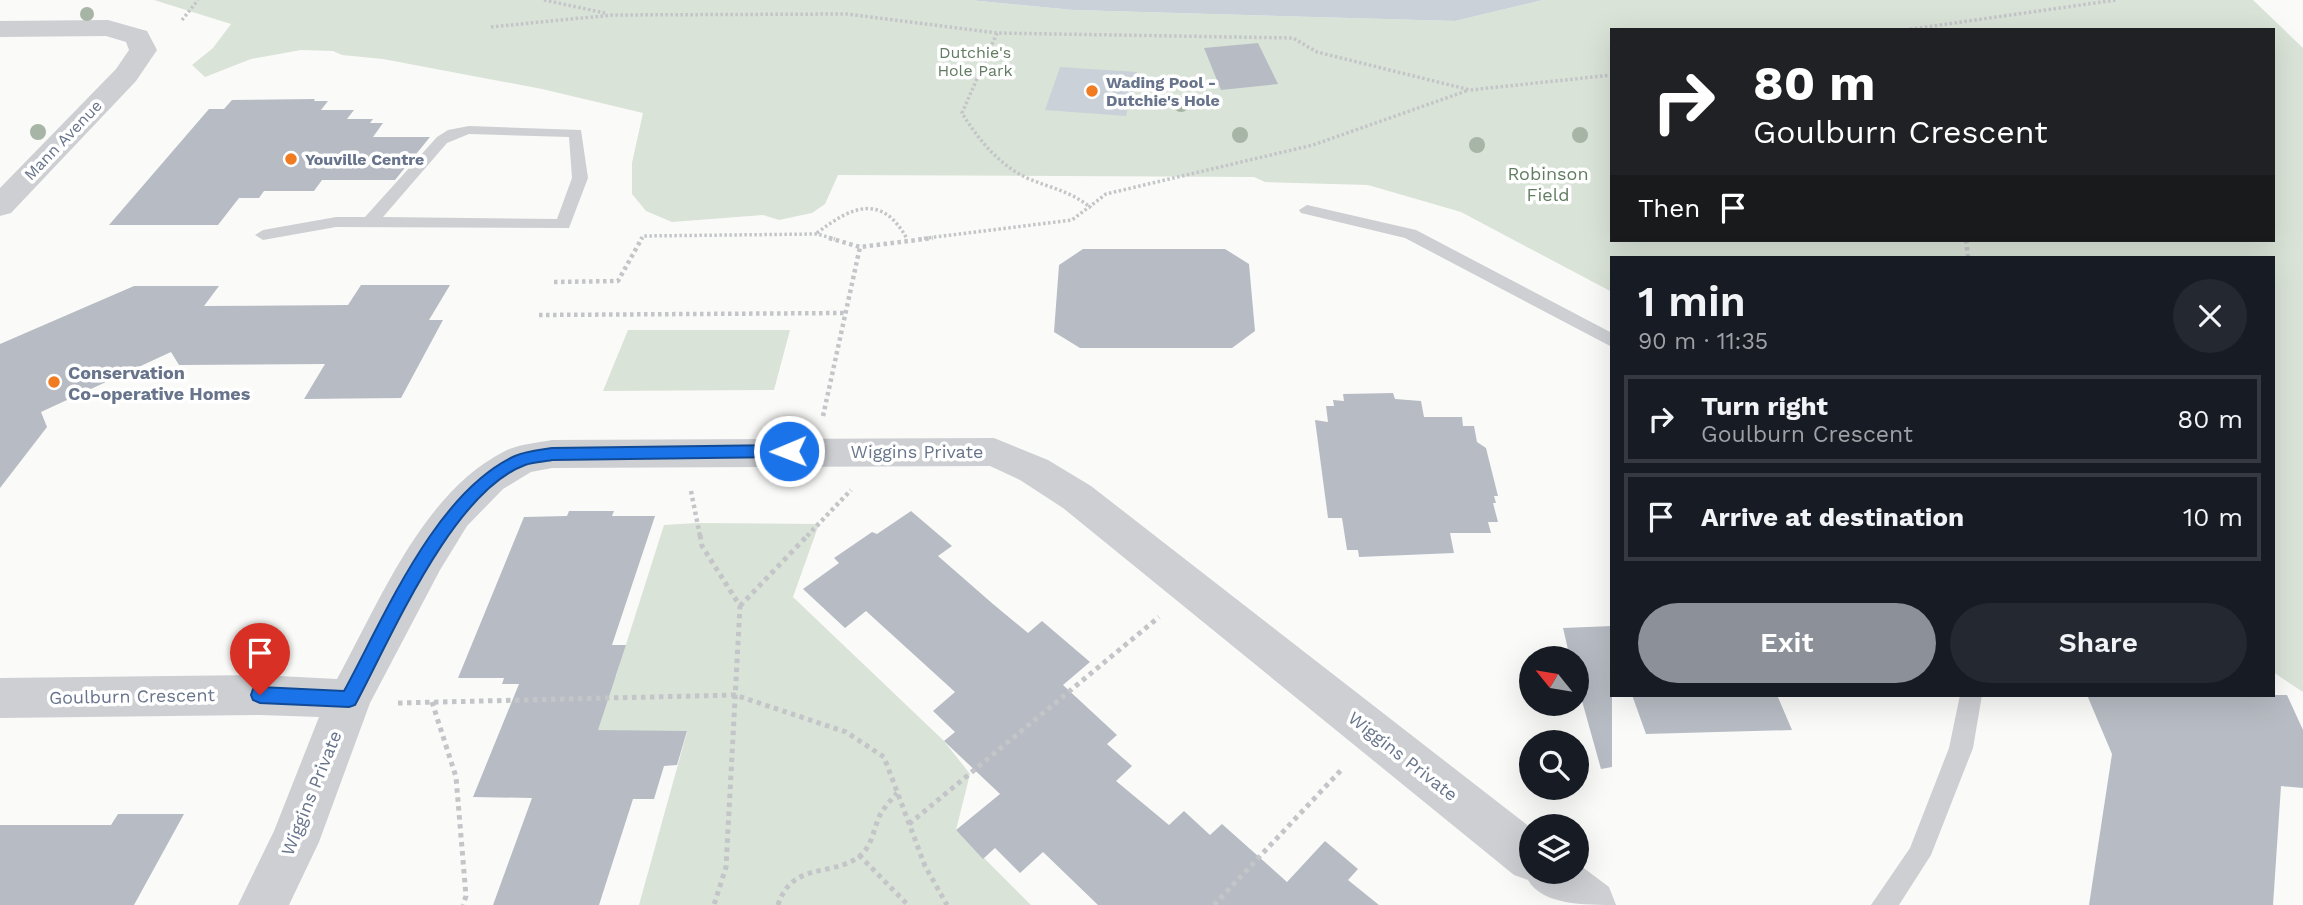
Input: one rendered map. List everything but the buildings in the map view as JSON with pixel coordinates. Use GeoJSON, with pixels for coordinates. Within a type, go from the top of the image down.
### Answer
{"type":"FeatureCollection","features":[{"type":"Feature","properties":{"kind":"street","name":"Mann Avenue"},"geometry":{"type":"LineString","coordinates":[[0,29],[108,28],[137,37],[142,50],[126,75],[0,206]]}},
{"type":"Feature","properties":{"kind":"street","name":"Wiggins Private"},"geometry":{"type":"LineString","coordinates":[[263,905],[294,842],[349,699],[425,558],[453,515],[489,479],[521,460],[552,454],[890,450],[994,452],[1034,470],[1077,497],[1519,848]]}},
{"type":"Feature","properties":{"kind":"street","name":"Goulburn Crescent"},"geometry":{"type":"LineString","coordinates":[[0,698],[260,695],[349,699]]}},
{"type":"Feature","properties":{"kind":"street"},"geometry":{"type":"LineString","coordinates":[[1564,884],[1591,905]]}},
{"type":"Feature","properties":{"kind":"lane"},"geometry":{"type":"LineString","coordinates":[[262,235],[336,222],[563,224],[580,178],[576,133],[469,130],[453,133],[442,140],[370,222]]}},
{"type":"Feature","properties":{"kind":"lane"},"geometry":{"type":"LineString","coordinates":[[1307,210],[1410,233],[1610,340]]}},
{"type":"Feature","properties":{"kind":"lane"},"geometry":{"type":"LineString","coordinates":[[1884,905],[1920,855],[1961,748],[1971,697]]}},
{"type":"Feature","properties":{"kind":"path"},"geometry":{"type":"LineString","coordinates":[[181,20],[198,0]]}},
{"type":"Feature","properties":{"kind":"path"},"geometry":{"type":"LineString","coordinates":[[544,0],[611,15]]}},
{"type":"Feature","properties":{"kind":"path"},"geometry":{"type":"LineString","coordinates":[[1919,28],[2116,0]]}},
{"type":"Feature","properties":{"kind":"path"},"geometry":{"type":"LineString","coordinates":[[491,26],[611,15],[847,13],[997,33],[1293,38],[1317,52],[1470,90]]}},
{"type":"Feature","properties":{"kind":"path"},"geometry":{"type":"LineString","coordinates":[[997,33],[979,80],[962,113],[977,139],[1025,178],[1074,192],[1091,208]]}},
{"type":"Feature","properties":{"kind":"path"},"geometry":{"type":"LineString","coordinates":[[554,282],[618,281],[643,236],[817,234],[860,247],[907,239],[981,234],[1072,220],[1106,194],[1313,145],[1470,90],[1610,75]]}},
{"type":"Feature","properties":{"kind":"path"},"geometry":{"type":"LineString","coordinates":[[817,234],[850,211],[872,207],[900,222],[907,239]]}},
{"type":"Feature","properties":{"kind":"path"},"geometry":{"type":"LineString","coordinates":[[816,451],[860,247]]}},
{"type":"Feature","properties":{"kind":"path"},"geometry":{"type":"LineString","coordinates":[[539,315],[845,313]]}},
{"type":"Feature","properties":{"kind":"path"},"geometry":{"type":"LineString","coordinates":[[740,606],[890,450]]}},
{"type":"Feature","properties":{"kind":"path"},"geometry":{"type":"LineString","coordinates":[[682,453],[702,546],[740,606],[726,867],[714,905]]}},
{"type":"Feature","properties":{"kind":"path"},"geometry":{"type":"LineString","coordinates":[[909,824],[1193,589]]}},
{"type":"Feature","properties":{"kind":"path"},"geometry":{"type":"LineString","coordinates":[[349,699],[432,702],[735,695],[846,732],[884,757],[925,866],[947,905]]}},
{"type":"Feature","properties":{"kind":"path"},"geometry":{"type":"LineString","coordinates":[[432,702],[456,777],[466,896],[463,905]]}},
{"type":"Feature","properties":{"kind":"path"},"geometry":{"type":"LineString","coordinates":[[1214,905],[1376,734]]}},
{"type":"Feature","properties":{"kind":"path"},"geometry":{"type":"LineString","coordinates":[[778,905],[779,894],[802,874],[867,850],[880,814],[897,792]]}},
{"type":"Feature","properties":{"kind":"path"},"geometry":{"type":"LineString","coordinates":[[859,855],[908,905]]}},
{"type":"Feature","properties":{"kind":"green space","name":"Dutchie's Hole Park"},"geometry":{"type":"Polygon","coordinates":[[[154,0],[969,0],[1073,10],[1455,21],[1543,0],[2253,0],[2303,48],[2303,692],[2275,673],[2275,256],[1610,256],[1610,291],[1461,212],[1368,185],[1265,182],[1254,177],[838,175],[825,204],[812,213],[779,220],[763,215],[672,222],[646,211],[632,194],[632,163],[643,113],[542,89],[383,59],[342,55],[333,51],[301,50],[251,59],[205,77],[192,65],[213,48],[231,24],[154,0]]]}},
{"type":"Feature","properties":{"kind":"green space"},"geometry":{"type":"Polygon","coordinates":[[[628,330],[790,330],[774,390],[603,391],[628,330]]]}},
{"type":"Feature","properties":{"kind":"green space"},"geometry":{"type":"Polygon","coordinates":[[[819,524],[793,597],[944,741],[970,774],[956,830],[1031,905],[639,905],[687,732],[577,738],[616,676],[664,525],[819,524]]]}},
{"type":"Feature","properties":{"kind":"shaded area"},"geometry":{"type":"Polygon","coordinates":[[[969,0],[1543,0],[1455,21],[1073,10],[969,0]]]}},
{"type":"Feature","properties":{"kind":"shaded area","name":"Wading Pool - Dutchie's Hole"},"geometry":{"type":"Polygon","coordinates":[[[1060,67],[1137,72],[1126,116],[1045,110],[1060,67]]]}},
{"type":"Feature","properties":{"kind":"place","name":"Wading Pool - Dutchie's Hole"},"geometry":{"type":"Point","coordinates":[1092,91]}},
{"type":"Feature","properties":{"kind":"place","name":"Youville Centre"},"geometry":{"type":"Point","coordinates":[291,159]}},
{"type":"Feature","properties":{"kind":"place","name":"Conservation Co-operative Homes"},"geometry":{"type":"Point","coordinates":[54,382]}},
{"type":"Feature","properties":{"kind":"route"},"geometry":{"type":"LineString","coordinates":[[260,695],[349,699],[425,558],[453,515],[489,479],[521,460],[552,454],[789,451]]}},
{"type":"Feature","properties":{"kind":"park label","name":"Robinson Field"},"geometry":{"type":"Point","coordinates":[1548,183]}}]}
